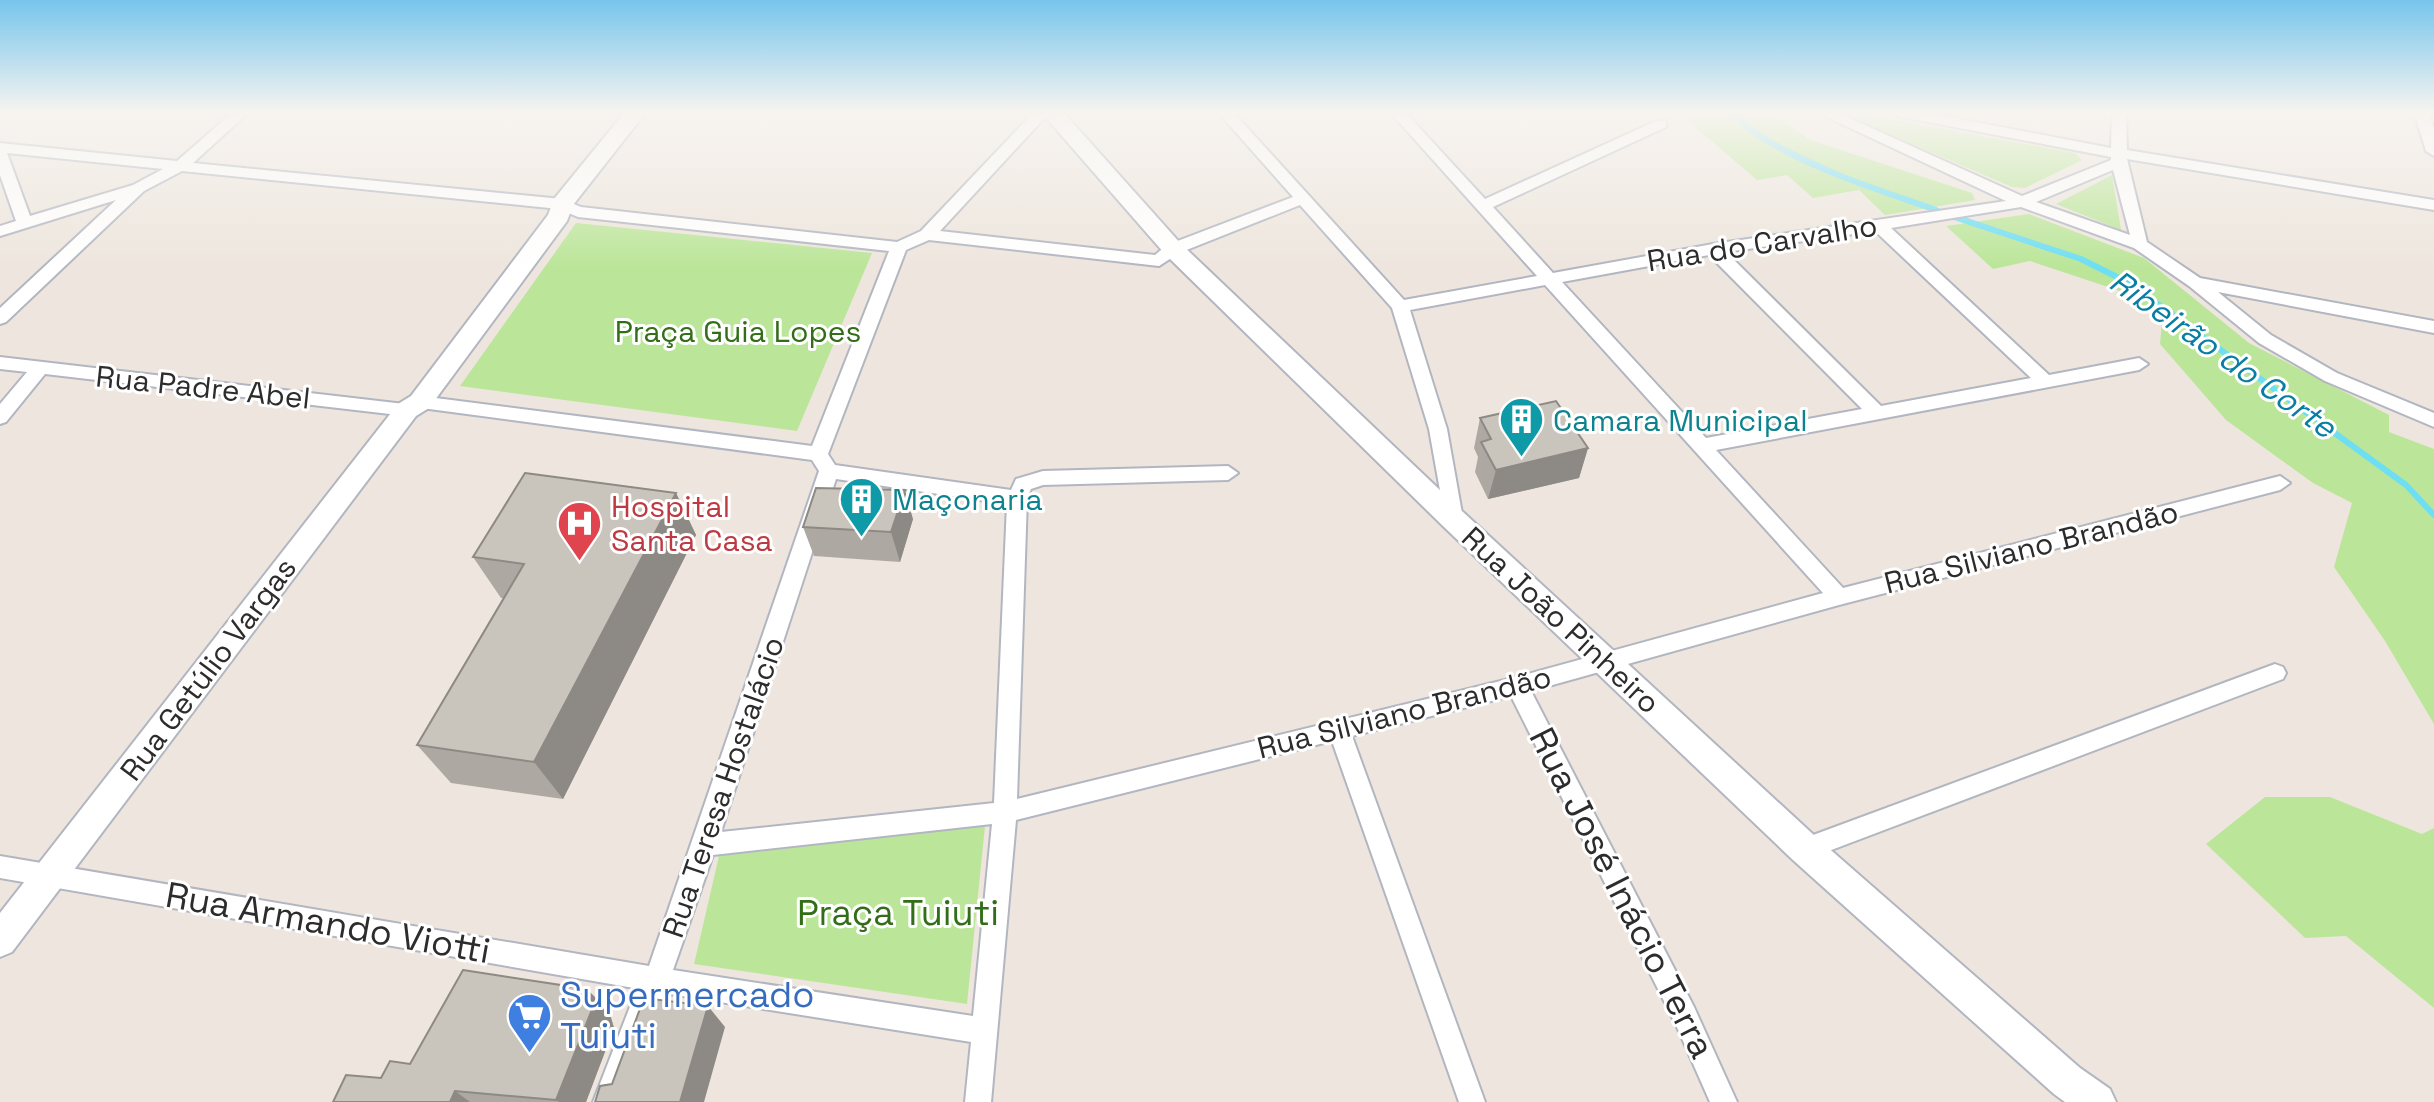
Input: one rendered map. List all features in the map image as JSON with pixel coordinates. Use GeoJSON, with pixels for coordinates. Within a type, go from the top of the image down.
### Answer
{"type":"FeatureCollection","features":[{"type":"Feature","properties":{"kind":"street"},"geometry":{"type":"LineString","coordinates":[[3,163],[25,223]]}},
{"type":"Feature","properties":{"kind":"street"},"geometry":{"type":"LineString","coordinates":[[154,163],[899,247],[927,235],[995,163]]}},
{"type":"Feature","properties":{"kind":"street"},"geometry":{"type":"LineString","coordinates":[[0,231],[138,188],[183,163]]}},
{"type":"Feature","properties":{"kind":"street"},"geometry":{"type":"LineString","coordinates":[[414,406],[600,163]]}},
{"type":"Feature","properties":{"kind":"street","name":"Rua João Pinheiro"},"geometry":{"type":"LineString","coordinates":[[1097,163],[1173,249],[1453,519],[1805,849],[2067,1081],[2097,1102]]}},
{"type":"Feature","properties":{"kind":"street"},"geometry":{"type":"LineString","coordinates":[[1273,163],[1400,306],[1438,429],[1453,519]]}},
{"type":"Feature","properties":{"kind":"street"},"geometry":{"type":"LineString","coordinates":[[1445,163],[1839,597]]}},
{"type":"Feature","properties":{"kind":"street"},"geometry":{"type":"LineString","coordinates":[[1484,205],[1575,163]]}},
{"type":"Feature","properties":{"kind":"street"},"geometry":{"type":"LineString","coordinates":[[1937,163],[2022,202],[2140,244],[2195,282],[2278,347],[2331,377],[2434,420]]}},
{"type":"Feature","properties":{"kind":"street","name":"Rua do Carvalho"},"geometry":{"type":"LineString","coordinates":[[1400,306],[1713,249],[1991,209],[2022,202],[2108,163]]}},
{"type":"Feature","properties":{"kind":"street"},"geometry":{"type":"LineString","coordinates":[[2121,163],[2140,244]]}},
{"type":"Feature","properties":{"kind":"street"},"geometry":{"type":"LineString","coordinates":[[2156,163],[2434,205]]}},
{"type":"Feature","properties":{"kind":"street"},"geometry":{"type":"LineString","coordinates":[[0,318],[138,188]]}},
{"type":"Feature","properties":{"kind":"street"},"geometry":{"type":"LineString","coordinates":[[927,235],[1159,261],[1173,249],[1305,198]]}},
{"type":"Feature","properties":{"kind":"street"},"geometry":{"type":"LineString","coordinates":[[1879,226],[2046,382]]}},
{"type":"Feature","properties":{"kind":"street"},"geometry":{"type":"LineString","coordinates":[[824,462],[899,247]]}},
{"type":"Feature","properties":{"kind":"street"},"geometry":{"type":"LineString","coordinates":[[1713,249],[1879,415]]}},
{"type":"Feature","properties":{"kind":"street"},"geometry":{"type":"LineString","coordinates":[[2195,282],[2434,327]]}},
{"type":"Feature","properties":{"kind":"street","name":"Rua Padre Abel"},"geometry":{"type":"LineString","coordinates":[[0,364],[414,406]]}},
{"type":"Feature","properties":{"kind":"street"},"geometry":{"type":"LineString","coordinates":[[1701,446],[2139,364]]}},
{"type":"Feature","properties":{"kind":"street"},"geometry":{"type":"LineString","coordinates":[[0,417],[40,368]]}},
{"type":"Feature","properties":{"kind":"street"},"geometry":{"type":"LineString","coordinates":[[414,406],[824,462],[1017,498]]}},
{"type":"Feature","properties":{"kind":"street","name":"Rua Getúlio Vargas"},"geometry":{"type":"LineString","coordinates":[[0,940],[414,406]]}},
{"type":"Feature","properties":{"kind":"street","name":"Rua Teresa Hostalácio"},"geometry":{"type":"LineString","coordinates":[[612,1102],[705,845],[824,462]]}},
{"type":"Feature","properties":{"kind":"street"},"geometry":{"type":"LineString","coordinates":[[978,1102],[1005,812],[1017,498],[1023,484],[1043,478],[1228,473]]}},
{"type":"Feature","properties":{"kind":"street","name":"Rua Silviano Brandão"},"geometry":{"type":"LineString","coordinates":[[705,845],[1005,812],[1517,686],[1839,597],[2280,483]]}},
{"type":"Feature","properties":{"kind":"street"},"geometry":{"type":"LineString","coordinates":[[1805,849],[2275,673]]}},
{"type":"Feature","properties":{"kind":"street","name":"Rua José Inácio Terra"},"geometry":{"type":"LineString","coordinates":[[1517,686],[1685,1016],[1724,1102]]}},
{"type":"Feature","properties":{"kind":"street"},"geometry":{"type":"LineString","coordinates":[[1338,728],[1472,1102]]}},
{"type":"Feature","properties":{"kind":"street","name":"Rua Armando Viotti"},"geometry":{"type":"LineString","coordinates":[[0,867],[657,980]]}},
{"type":"Feature","properties":{"kind":"street"},"geometry":{"type":"LineString","coordinates":[[657,980],[986,1031]]}},
{"type":"Feature","properties":{"kind":"green space"},"geometry":{"type":"Polygon","coordinates":[[[1738,163],[1882,163],[1972,193],[1975,200],[1885,215],[1859,190],[1813,198],[1787,175],[1757,180],[1738,163]]]}},
{"type":"Feature","properties":{"kind":"green space"},"geometry":{"type":"Polygon","coordinates":[[[1957,163],[2075,163],[2025,188],[2012,187],[1957,163]]]}},
{"type":"Feature","properties":{"kind":"green space"},"geometry":{"type":"Polygon","coordinates":[[[2112,175],[2121,230],[2056,204],[2112,175]]]}},
{"type":"Feature","properties":{"kind":"green space"},"geometry":{"type":"Polygon","coordinates":[[[2029,214],[2144,258],[2249,343],[2389,415],[2389,432],[2434,449],[2434,724],[2385,641],[2334,567],[2352,503],[2313,483],[2226,420],[2160,344],[2162,320],[2123,292],[2030,261],[1993,269],[1946,226],[2029,214]]]}},
{"type":"Feature","properties":{"kind":"green space","name":"Praça Guia Lopes"},"geometry":{"type":"Polygon","coordinates":[[[576,223],[872,253],[797,431],[460,386],[576,223]]]}},
{"type":"Feature","properties":{"kind":"green space"},"geometry":{"type":"Polygon","coordinates":[[[2265,797],[2330,797],[2422,834],[2434,828],[2434,1008],[2346,936],[2305,938],[2206,844],[2265,797]]]}},
{"type":"Feature","properties":{"kind":"green space","name":"Praça Tuiuti"},"geometry":{"type":"Polygon","coordinates":[[[985,826],[967,1004],[694,964],[719,856],[985,826]]]}},
{"type":"Feature","properties":{"kind":"water"},"geometry":{"type":"Polygon","coordinates":[[[1817,163],[1851,178],[2083,258],[2130,282],[2407,483],[2434,515],[2406,485],[2129,283],[2081,259],[1997,233],[1851,179],[1817,163]]]}},
{"type":"Feature","properties":{"kind":"building"},"geometry":{"type":"Polygon","coordinates":[[[1556,401],[1588,448],[1496,470],[1481,442],[1491,439],[1480,418],[1556,401]]]}},
{"type":"Feature","properties":{"kind":"building"},"geometry":{"type":"Polygon","coordinates":[[[525,473],[676,493],[534,762],[417,745],[524,564],[473,557],[525,473]]]}},
{"type":"Feature","properties":{"kind":"building"},"geometry":{"type":"Polygon","coordinates":[[[816,488],[905,490],[891,532],[803,527],[816,488]]]}},
{"type":"Feature","properties":{"kind":"building","name":"Supermercado Tuiuti"},"geometry":{"type":"Polygon","coordinates":[[[463,970],[587,989],[593,1007],[556,1100],[455,1091],[450,1102],[333,1102],[346,1075],[381,1078],[390,1061],[410,1064],[463,970]]]}},
{"type":"Feature","properties":{"kind":"building"},"geometry":{"type":"Polygon","coordinates":[[[644,998],[708,1006],[680,1102],[595,1102],[600,1086],[612,1084],[644,998]]]}},
{"type":"Feature","properties":{"kind":"waterway","name":"Ribeirão do Corte"},"geometry":{"type":"LineString","coordinates":[[1811,163],[1936,210]]}},
{"type":"Feature","properties":{"kind":"waterway","name":"Ribeirão do Corte"},"geometry":{"type":"LineString","coordinates":[[1948,215],[2081,259],[2129,283],[2406,485],[2434,515]]}},
{"type":"Feature","properties":{"kind":"place","name":"Camara Municipal"},"geometry":{"type":"Point","coordinates":[1522,459]}},
{"type":"Feature","properties":{"kind":"place","name":"Maçonaria"},"geometry":{"type":"Point","coordinates":[861,538]}},
{"type":"Feature","properties":{"kind":"place","name":"Hospital Santa Casa"},"geometry":{"type":"Point","coordinates":[580,562]}},
{"type":"Feature","properties":{"kind":"place","name":"Supermercado Tuiuti"},"geometry":{"type":"Point","coordinates":[529,1055]}}]}
